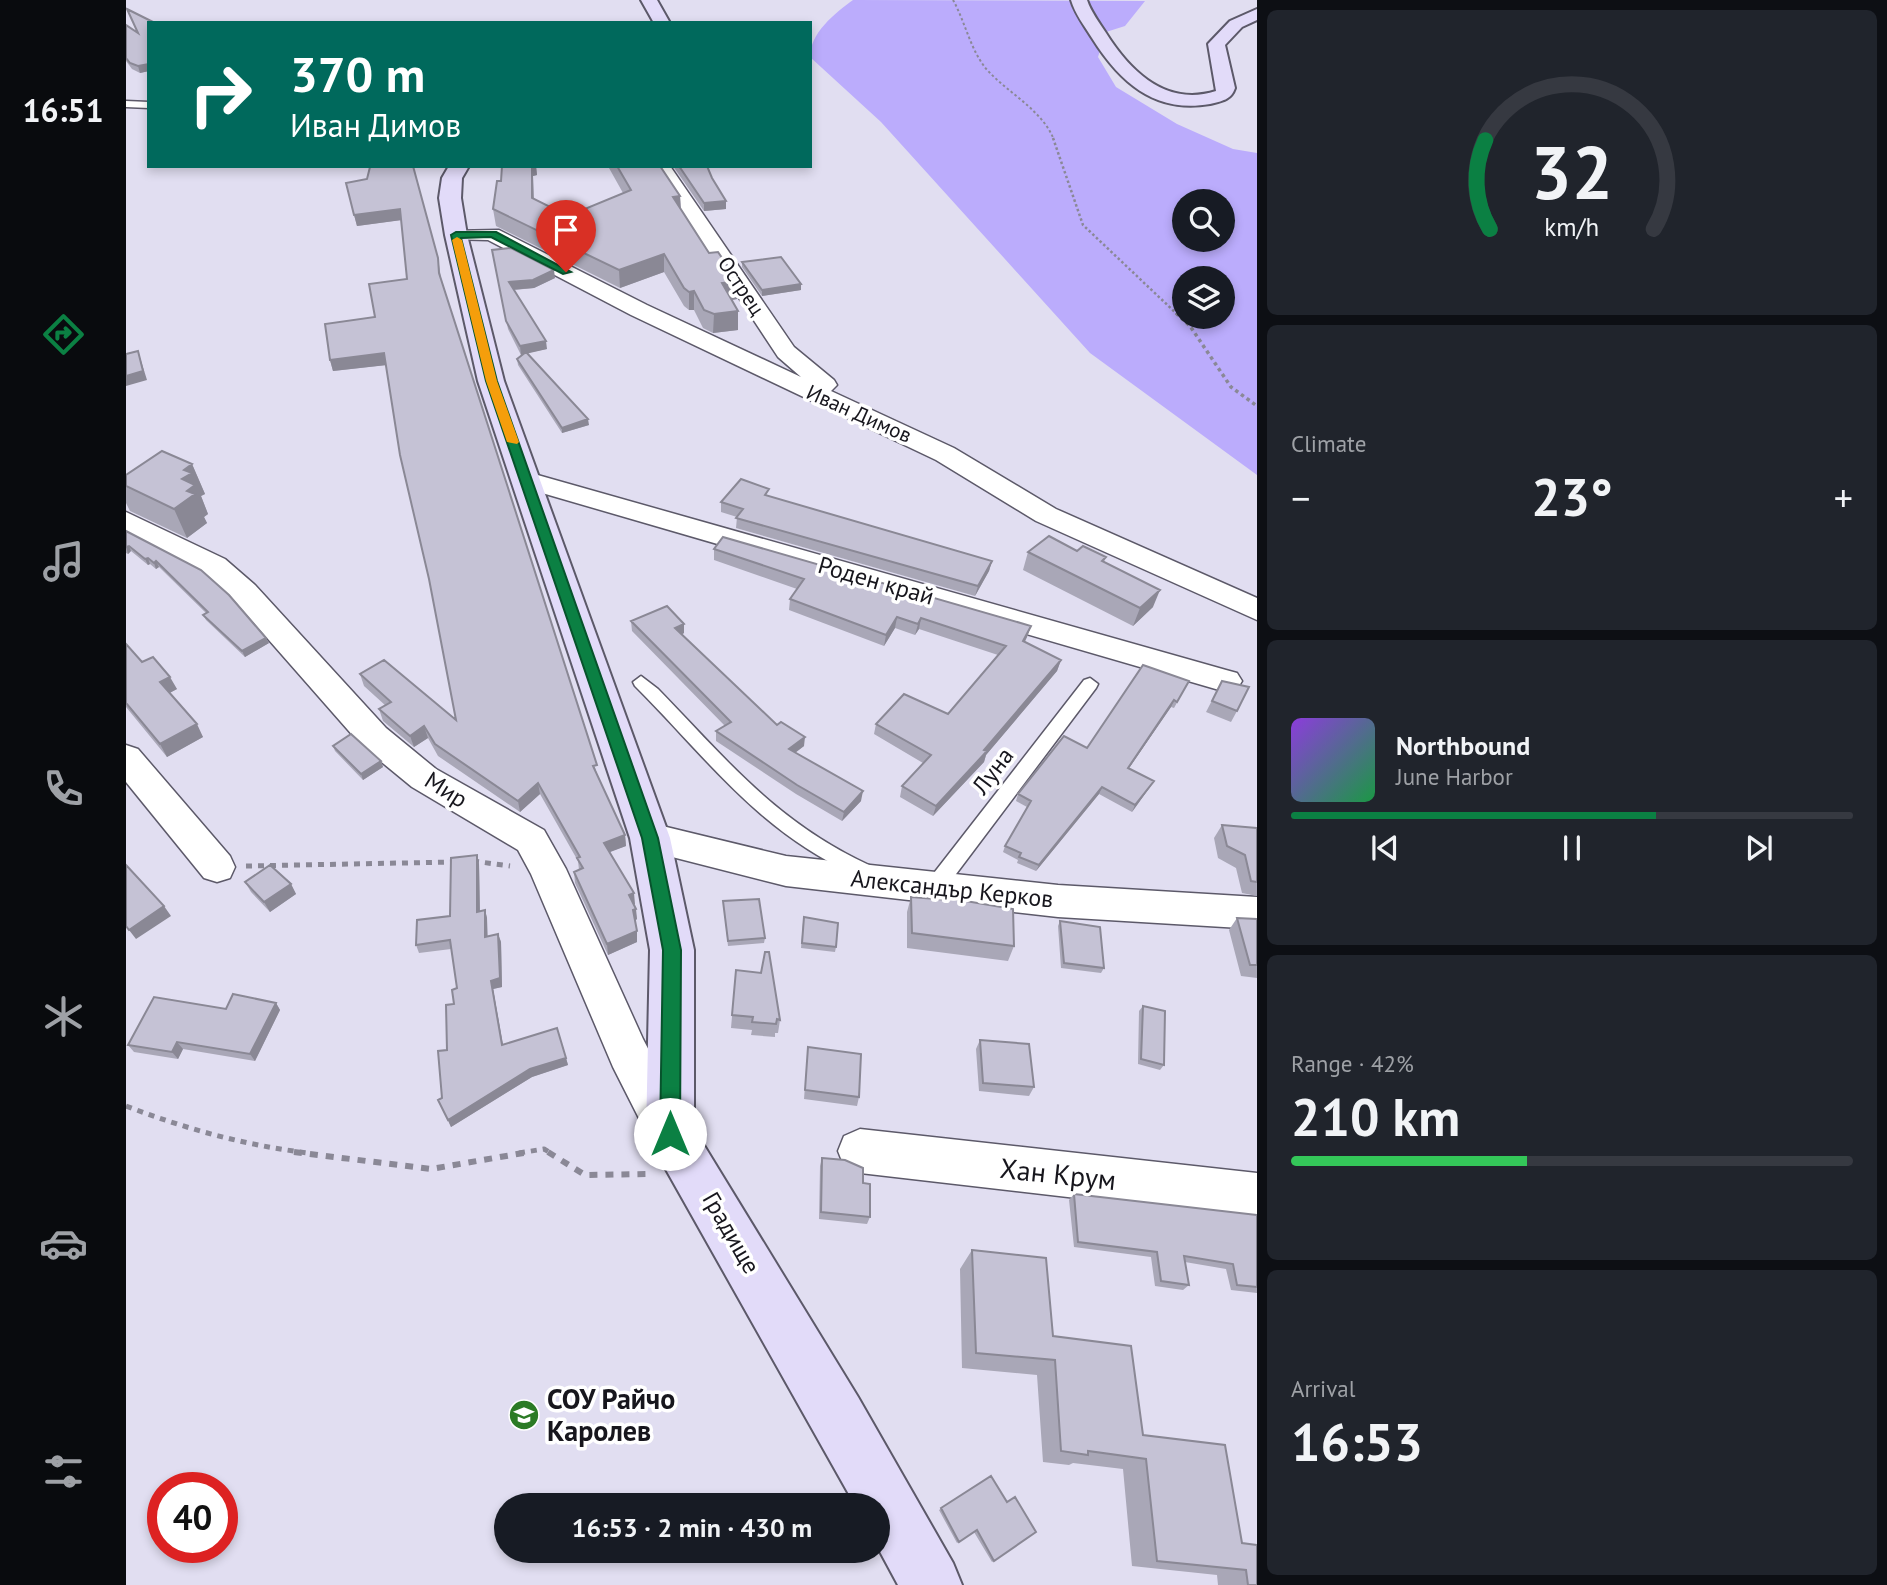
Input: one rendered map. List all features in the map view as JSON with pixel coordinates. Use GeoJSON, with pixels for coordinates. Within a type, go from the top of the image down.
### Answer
{"type":"FeatureCollection","features":[{"type":"Feature","properties":{"kind":"street"},"geometry":{"type":"LineString","coordinates":[[649,0],[661,21]]}},
{"type":"Feature","properties":{"kind":"street"},"geometry":{"type":"LineString","coordinates":[[1079,0],[1082,9],[1129,77],[1139,87],[1154,94],[1188,100],[1215,98],[1224,94],[1226,88],[1216,44],[1236,24],[1257,14]]}},
{"type":"Feature","properties":{"kind":"street"},"geometry":{"type":"LineString","coordinates":[[458,168],[452,178],[450,198],[456,235],[491,381],[650,838],[672,950],[670,1134]]}},
{"type":"Feature","properties":{"kind":"street","name":"Острец"},"geometry":{"type":"LineString","coordinates":[[662,168],[786,352],[824,385],[827,391],[826,399]]}},
{"type":"Feature","properties":{"kind":"street","name":"Иван Димов"},"geometry":{"type":"LineString","coordinates":[[456,235],[492,234],[651,316],[945,454],[1046,515],[1257,610]]}},
{"type":"Feature","properties":{"kind":"street","name":"Роден край"},"geometry":{"type":"LineString","coordinates":[[527,480],[1226,681]]}},
{"type":"Feature","properties":{"kind":"street","name":"Мир"},"geometry":{"type":"LineString","coordinates":[[126,521],[215,566],[244,592],[374,737],[424,778],[531,839],[548,869],[628,1053],[670,1134]]}},
{"type":"Feature","properties":{"kind":"street"},"geometry":{"type":"LineString","coordinates":[[126,758],[217,867]]}},
{"type":"Feature","properties":{"kind":"street","name":"Александър Керков"},"geometry":{"type":"LineString","coordinates":[[650,838],[786,871],[1058,901],[1257,913]]}},
{"type":"Feature","properties":{"kind":"street","name":"Градище"},"geometry":{"type":"LineString","coordinates":[[670,1134],[704,1187],[838,1417],[931,1585]]}},
{"type":"Feature","properties":{"kind":"street","name":"Хан Крум"},"geometry":{"type":"LineString","coordinates":[[860,1152],[1257,1196]]}},
{"type":"Feature","properties":{"kind":"lane"},"geometry":{"type":"LineString","coordinates":[[126,104],[147,105]]}},
{"type":"Feature","properties":{"kind":"lane"},"geometry":{"type":"LineString","coordinates":[[641,682],[727,774],[773,814],[833,858],[893,883]]}},
{"type":"Feature","properties":{"kind":"lane","name":"Луна"},"geometry":{"type":"LineString","coordinates":[[934,888],[1090,684]]}},
{"type":"Feature","properties":{"kind":"path"},"geometry":{"type":"LineString","coordinates":[[953,0],[964,19],[975,50],[989,72],[1024,101],[1052,135],[1083,225],[1190,326],[1231,387],[1257,406]]}},
{"type":"Feature","properties":{"kind":"path"},"geometry":{"type":"LineString","coordinates":[[217,867],[480,861],[516,867]]}},
{"type":"Feature","properties":{"kind":"path"},"geometry":{"type":"LineString","coordinates":[[126,1106],[183,1128],[258,1147],[431,1169],[544,1149],[566,1160],[585,1175],[643,1172],[704,1187]]}},
{"type":"Feature","properties":{"kind":"shaded area"},"geometry":{"type":"Polygon","coordinates":[[[853,0],[1145,1],[1125,26],[1106,32],[1098,57],[1116,87],[1177,124],[1233,149],[1257,153],[1257,475],[1090,353],[881,122],[812,59],[812,45],[831,17],[853,0]]]}},
{"type":"Feature","properties":{"kind":"building"},"geometry":{"type":"Polygon","coordinates":[[[127,9],[151,21],[147,21],[147,64],[138,66],[126,58],[126,25],[138,33],[127,9]]]}},
{"type":"Feature","properties":{"kind":"building"},"geometry":{"type":"Polygon","coordinates":[[[370,168],[414,168],[438,258],[439,273],[597,765],[593,766],[625,835],[604,843],[634,893],[629,895],[636,909],[633,910],[637,931],[607,944],[574,872],[583,868],[577,858],[580,857],[538,783],[518,801],[435,744],[424,726],[410,736],[379,709],[391,702],[360,674],[384,660],[456,720],[429,579],[400,455],[384,353],[330,360],[325,324],[375,317],[369,284],[407,279],[400,209],[354,215],[346,183],[367,179],[370,168]]]}},
{"type":"Feature","properties":{"kind":"building"},"geometry":{"type":"Polygon","coordinates":[[[502,168],[532,168],[532,198],[568,216],[631,190],[618,168],[661,168],[680,196],[673,197],[709,253],[718,252],[738,281],[722,283],[738,311],[714,314],[704,310],[694,291],[689,292],[684,288],[664,254],[619,270],[493,209],[497,181],[501,181],[502,168]]]}},
{"type":"Feature","properties":{"kind":"building"},"geometry":{"type":"Polygon","coordinates":[[[680,168],[708,168],[726,201],[704,203],[680,168]]]}},
{"type":"Feature","properties":{"kind":"building"},"geometry":{"type":"Polygon","coordinates":[[[511,248],[554,270],[533,280],[509,282],[546,341],[520,346],[506,321],[492,250],[511,248]]]}},
{"type":"Feature","properties":{"kind":"building"},"geometry":{"type":"Polygon","coordinates":[[[781,257],[801,284],[762,290],[742,262],[781,257]]]}},
{"type":"Feature","properties":{"kind":"building"},"geometry":{"type":"Polygon","coordinates":[[[138,351],[143,371],[126,376],[126,354],[138,351]]]}},
{"type":"Feature","properties":{"kind":"building"},"geometry":{"type":"Polygon","coordinates":[[[526,352],[588,419],[562,428],[517,359],[526,352]]]}},
{"type":"Feature","properties":{"kind":"building"},"geometry":{"type":"Polygon","coordinates":[[[162,451],[192,464],[184,470],[192,473],[182,479],[195,485],[187,491],[195,494],[174,509],[126,486],[126,475],[162,451]]]}},
{"type":"Feature","properties":{"kind":"building"},"geometry":{"type":"Polygon","coordinates":[[[741,479],[769,489],[765,495],[992,561],[978,586],[736,518],[743,509],[721,502],[741,479]]]}},
{"type":"Feature","properties":{"kind":"building"},"geometry":{"type":"Polygon","coordinates":[[[126,531],[201,570],[229,595],[266,638],[242,651],[203,615],[208,612],[156,561],[154,563],[148,558],[145,559],[129,546],[126,547],[126,531]]]}},
{"type":"Feature","properties":{"kind":"building"},"geometry":{"type":"Polygon","coordinates":[[[1049,536],[1077,551],[1083,546],[1106,557],[1102,561],[1160,590],[1140,608],[1028,552],[1049,536]]]}},
{"type":"Feature","properties":{"kind":"building"},"geometry":{"type":"Polygon","coordinates":[[[723,537],[1031,626],[1023,641],[1061,660],[984,750],[987,751],[936,806],[902,786],[931,755],[876,724],[904,694],[948,714],[1006,646],[921,618],[918,624],[897,617],[886,635],[790,599],[804,579],[714,549],[723,537]]]}},
{"type":"Feature","properties":{"kind":"building"},"geometry":{"type":"Polygon","coordinates":[[[667,606],[684,624],[675,628],[777,725],[781,722],[805,737],[789,749],[863,791],[844,812],[797,785],[716,731],[731,722],[631,621],[667,606]]]}},
{"type":"Feature","properties":{"kind":"building"},"geometry":{"type":"Polygon","coordinates":[[[126,644],[142,662],[153,657],[170,677],[160,682],[197,724],[160,744],[126,703],[126,644]]]}},
{"type":"Feature","properties":{"kind":"building"},"geometry":{"type":"Polygon","coordinates":[[[1143,665],[1189,681],[1177,702],[1174,700],[1128,768],[1154,781],[1135,805],[1102,787],[1039,865],[1019,857],[1021,853],[1005,846],[1031,801],[1018,794],[1064,736],[1087,748],[1143,665]]]}},
{"type":"Feature","properties":{"kind":"building"},"geometry":{"type":"Polygon","coordinates":[[[1222,681],[1249,687],[1237,711],[1212,701],[1222,681]]]}},
{"type":"Feature","properties":{"kind":"building"},"geometry":{"type":"Polygon","coordinates":[[[351,734],[381,761],[361,774],[333,746],[351,734]]]}},
{"type":"Feature","properties":{"kind":"building"},"geometry":{"type":"Polygon","coordinates":[[[1222,825],[1257,828],[1257,882],[1251,881],[1245,855],[1227,846],[1222,825]]]}},
{"type":"Feature","properties":{"kind":"building"},"geometry":{"type":"Polygon","coordinates":[[[477,855],[477,912],[485,910],[485,937],[498,934],[500,978],[491,981],[502,1045],[557,1028],[566,1058],[530,1069],[448,1120],[438,1100],[442,1098],[438,1051],[447,1050],[446,1005],[454,1004],[452,990],[457,988],[450,940],[416,945],[417,920],[450,916],[451,858],[477,855]]]}},
{"type":"Feature","properties":{"kind":"building"},"geometry":{"type":"Polygon","coordinates":[[[126,865],[164,906],[129,930],[126,926],[126,865]]]}},
{"type":"Feature","properties":{"kind":"building"},"geometry":{"type":"Polygon","coordinates":[[[270,865],[291,884],[264,902],[245,882],[270,865]]]}},
{"type":"Feature","properties":{"kind":"building"},"geometry":{"type":"Polygon","coordinates":[[[911,897],[948,898],[1013,909],[1014,946],[912,933],[911,897]]]}},
{"type":"Feature","properties":{"kind":"building"},"geometry":{"type":"Polygon","coordinates":[[[759,899],[765,938],[728,941],[723,901],[759,899]]]}},
{"type":"Feature","properties":{"kind":"building"},"geometry":{"type":"Polygon","coordinates":[[[804,917],[838,923],[836,947],[802,943],[804,917]]]}},
{"type":"Feature","properties":{"kind":"building"},"geometry":{"type":"Polygon","coordinates":[[[1237,918],[1257,919],[1257,965],[1250,965],[1237,918]]]}},
{"type":"Feature","properties":{"kind":"building"},"geometry":{"type":"Polygon","coordinates":[[[1060,921],[1100,927],[1104,968],[1064,963],[1060,921]]]}},
{"type":"Feature","properties":{"kind":"building"},"geometry":{"type":"Polygon","coordinates":[[[765,952],[769,952],[780,1020],[777,1019],[776,1024],[752,1022],[753,1017],[732,1015],[736,970],[761,973],[765,952]]]}},
{"type":"Feature","properties":{"kind":"building"},"geometry":{"type":"Polygon","coordinates":[[[233,994],[276,1003],[250,1054],[177,1042],[172,1052],[128,1045],[154,997],[226,1009],[233,994]]]}},
{"type":"Feature","properties":{"kind":"building"},"geometry":{"type":"Polygon","coordinates":[[[1143,1006],[1165,1011],[1164,1065],[1141,1059],[1143,1006]]]}},
{"type":"Feature","properties":{"kind":"building"},"geometry":{"type":"Polygon","coordinates":[[[980,1040],[1029,1044],[1034,1087],[983,1083],[980,1040]]]}},
{"type":"Feature","properties":{"kind":"building"},"geometry":{"type":"Polygon","coordinates":[[[808,1047],[861,1054],[859,1097],[805,1090],[808,1047]]]}},
{"type":"Feature","properties":{"kind":"building"},"geometry":{"type":"Polygon","coordinates":[[[822,1158],[845,1160],[863,1168],[863,1183],[870,1184],[870,1217],[821,1212],[822,1158]]]}},
{"type":"Feature","properties":{"kind":"building"},"geometry":{"type":"Polygon","coordinates":[[[1074,1194],[1257,1215],[1257,1287],[1237,1285],[1233,1264],[1184,1256],[1189,1285],[1161,1281],[1157,1252],[1078,1242],[1074,1194]]]}},
{"type":"Feature","properties":{"kind":"building"},"geometry":{"type":"Polygon","coordinates":[[[972,1250],[1046,1258],[1053,1336],[1131,1346],[1143,1435],[1225,1445],[1242,1543],[1257,1545],[1257,1585],[1248,1585],[1246,1570],[1157,1561],[1146,1459],[1088,1451],[1088,1455],[1061,1451],[1055,1360],[976,1353],[972,1250]]]}},
{"type":"Feature","properties":{"kind":"building"},"geometry":{"type":"Polygon","coordinates":[[[991,1476],[1007,1502],[1015,1497],[1036,1532],[994,1561],[977,1530],[959,1542],[941,1508],[991,1476]]]}},
{"type":"Feature","properties":{"kind":"slow traffic"},"geometry":{"type":"LineString","coordinates":[[457,240],[491,381],[513,442]]}},
{"type":"Feature","properties":{"kind":"place","name":"СОУ Райчо Каролев"},"geometry":{"type":"Point","coordinates":[524,1415]}},
{"type":"Feature","properties":{"kind":"route"},"geometry":{"type":"LineString","coordinates":[[566,272],[492,234],[456,235],[491,381],[650,838],[672,950],[670,1134]]}}]}
